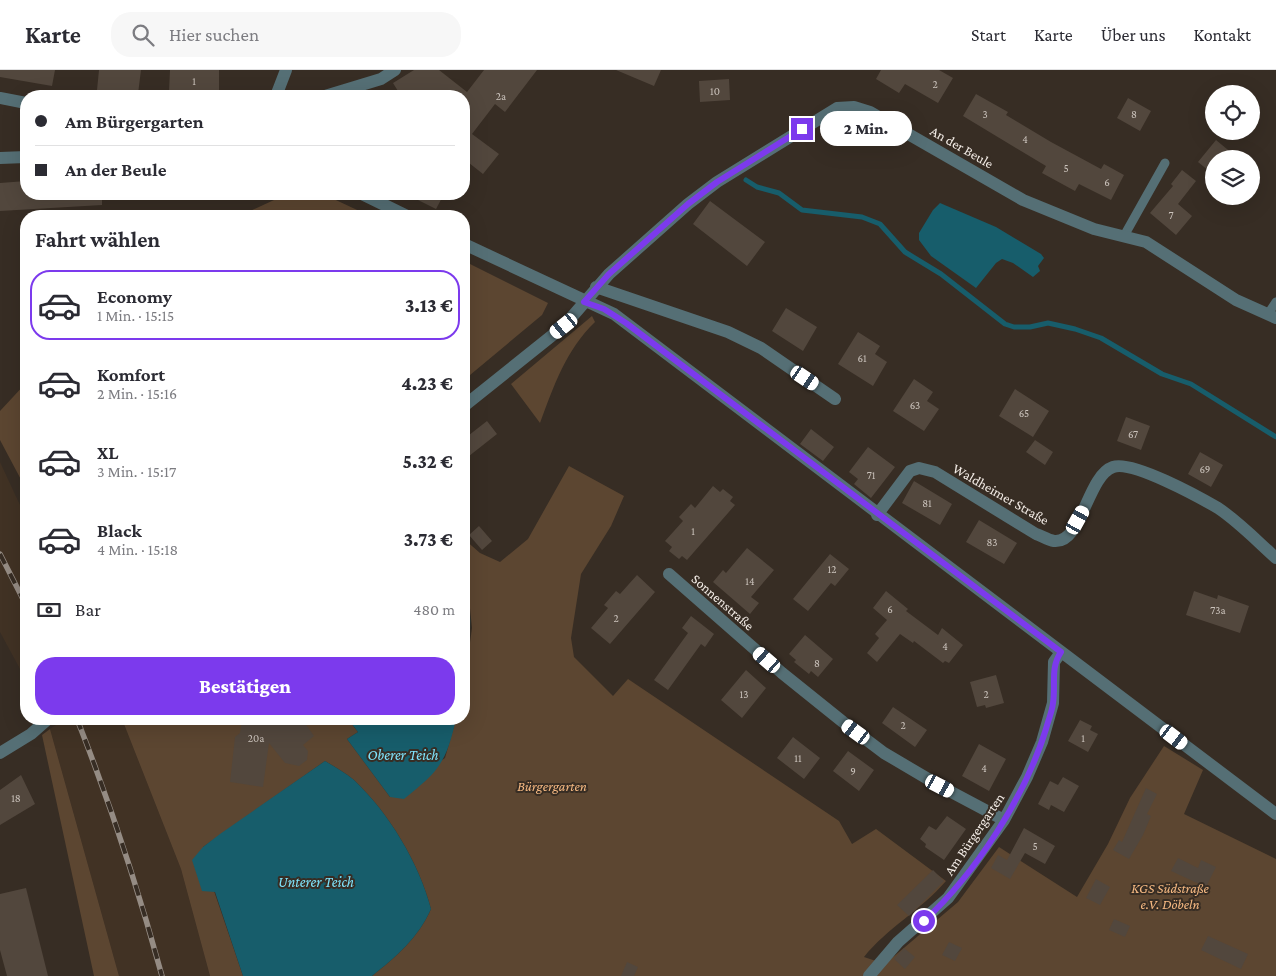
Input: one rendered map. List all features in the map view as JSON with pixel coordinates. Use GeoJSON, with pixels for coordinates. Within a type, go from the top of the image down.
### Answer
{"type":"FeatureCollection","features":[{"type":"Feature","properties":{"kind":"street"},"geometry":{"type":"LineString","coordinates":[[278,90],[286,70]]}},
{"type":"Feature","properties":{"kind":"street"},"geometry":{"type":"LineString","coordinates":[[344,90],[381,78],[395,70]]}},
{"type":"Feature","properties":{"kind":"street"},"geometry":{"type":"LineString","coordinates":[[0,98],[20,102]]}},
{"type":"Feature","properties":{"kind":"street","name":"An der Beule"},"geometry":{"type":"LineString","coordinates":[[470,401],[564,326],[596,287],[682,210],[717,182],[827,113],[846,107],[862,108],[870,112],[1023,200],[1094,230],[1146,242],[1160,249],[1236,300],[1272,316]]}},
{"type":"Feature","properties":{"kind":"street"},"geometry":{"type":"LineString","coordinates":[[0,158],[20,157]]}},
{"type":"Feature","properties":{"kind":"street"},"geometry":{"type":"LineString","coordinates":[[374,200],[395,210]]}},
{"type":"Feature","properties":{"kind":"street"},"geometry":{"type":"LineString","coordinates":[[470,247],[584,302],[604,309],[626,323],[877,515],[1276,814]]}},
{"type":"Feature","properties":{"kind":"street"},"geometry":{"type":"LineString","coordinates":[[596,287],[728,332],[761,348],[835,399]]}},
{"type":"Feature","properties":{"kind":"street","name":"Waldheimer Straße"},"geometry":{"type":"LineString","coordinates":[[877,515],[910,471],[924,468],[935,472],[1036,534],[1054,541],[1061,540],[1073,530],[1095,484],[1104,471],[1114,466],[1126,465],[1176,486],[1219,509],[1276,558]]}},
{"type":"Feature","properties":{"kind":"street","name":"Sonnenstraße"},"geometry":{"type":"LineString","coordinates":[[669,574],[774,667],[843,722],[884,752],[932,782],[1004,820]]}},
{"type":"Feature","properties":{"kind":"street","name":"Am Bürgergarten"},"geometry":{"type":"LineString","coordinates":[[869,976],[898,942],[948,898],[1004,820],[1028,777],[1042,742],[1053,703],[1054,662],[1061,652]]}},
{"type":"Feature","properties":{"kind":"street"},"geometry":{"type":"LineString","coordinates":[[0,753],[31,734],[41,725]]}},
{"type":"Feature","properties":{"kind":"lane"},"geometry":{"type":"LineString","coordinates":[[1124,236],[1165,162]]}},
{"type":"Feature","properties":{"kind":"lane"},"geometry":{"type":"LineString","coordinates":[[1272,316],[1276,302]]}},
{"type":"Feature","properties":{"kind":"shaded area"},"geometry":{"type":"Polygon","coordinates":[[[0,462],[20,505],[20,669],[0,632],[0,462]]]}},
{"type":"Feature","properties":{"kind":"shaded area"},"geometry":{"type":"Polygon","coordinates":[[[56,725],[124,725],[181,869],[210,976],[119,976],[50,729],[56,725]]]}},
{"type":"Feature","properties":{"kind":"green space"},"geometry":{"type":"Polygon","coordinates":[[[274,200],[336,200],[357,210],[252,210],[274,200]]]}},
{"type":"Feature","properties":{"kind":"green space"},"geometry":{"type":"Polygon","coordinates":[[[470,264],[548,303],[542,315],[470,375],[470,264]]]}},
{"type":"Feature","properties":{"kind":"green space"},"geometry":{"type":"Polygon","coordinates":[[[592,316],[595,322],[576,344],[569,356],[556,382],[540,423],[511,384],[592,316]]]}},
{"type":"Feature","properties":{"kind":"green space"},"geometry":{"type":"Polygon","coordinates":[[[20,389],[20,478],[0,440],[0,411],[20,389]]]}},
{"type":"Feature","properties":{"kind":"green space","name":"Bürgergarten"},"geometry":{"type":"Polygon","coordinates":[[[569,466],[624,496],[611,526],[581,574],[571,638],[574,657],[613,696],[628,679],[839,821],[852,844],[876,829],[946,881],[926,901],[883,937],[864,957],[885,964],[958,902],[999,847],[1077,897],[1108,844],[1130,798],[1164,746],[1203,770],[1184,814],[1276,859],[1276,976],[372,976],[406,946],[420,929],[431,909],[419,874],[391,823],[354,780],[325,761],[203,847],[214,891],[243,976],[210,976],[181,869],[124,725],[353,725],[358,732],[347,739],[390,797],[445,758],[454,725],[470,725],[470,642],[472,628],[470,608],[470,544],[480,553],[500,562],[528,539],[569,466]]]}},
{"type":"Feature","properties":{"kind":"green space"},"geometry":{"type":"Polygon","coordinates":[[[50,729],[119,976],[94,976],[42,735],[50,729]]]}},
{"type":"Feature","properties":{"kind":"water"},"geometry":{"type":"Polygon","coordinates":[[[940,203],[996,227],[1041,254],[1044,258],[1038,266],[1040,271],[1033,277],[1013,263],[1002,259],[996,263],[976,288],[931,256],[919,240],[919,233],[933,210],[940,203]]]}},
{"type":"Feature","properties":{"kind":"water","name":"Oberer Teich"},"geometry":{"type":"Polygon","coordinates":[[[353,725],[454,725],[449,746],[439,765],[425,781],[404,799],[390,797],[347,739],[358,732],[353,725]]]}},
{"type":"Feature","properties":{"kind":"water","name":"Unterer Teich"},"geometry":{"type":"Polygon","coordinates":[[[325,761],[354,780],[391,823],[419,874],[431,909],[420,929],[406,946],[372,976],[243,976],[215,892],[202,891],[192,860],[203,847],[220,834],[325,761]]]}},
{"type":"Feature","properties":{"kind":"building"},"geometry":{"type":"Polygon","coordinates":[[[0,70],[55,70],[52,86],[0,77],[0,70]]]}},
{"type":"Feature","properties":{"kind":"building"},"geometry":{"type":"Polygon","coordinates":[[[99,70],[141,70],[138,90],[97,90],[99,70]]]}},
{"type":"Feature","properties":{"kind":"building"},"geometry":{"type":"Polygon","coordinates":[[[170,70],[219,70],[219,90],[169,90],[170,70]]]}},
{"type":"Feature","properties":{"kind":"building"},"geometry":{"type":"Polygon","coordinates":[[[414,70],[439,70],[464,90],[397,90],[393,83],[414,70]]]}},
{"type":"Feature","properties":{"kind":"building"},"geometry":{"type":"Polygon","coordinates":[[[484,70],[537,70],[505,112],[495,104],[472,134],[499,154],[483,174],[470,164],[469,90],[484,70]]]}},
{"type":"Feature","properties":{"kind":"building"},"geometry":{"type":"Polygon","coordinates":[[[616,70],[661,70],[654,86],[616,70]]]}},
{"type":"Feature","properties":{"kind":"building"},"geometry":{"type":"Polygon","coordinates":[[[881,70],[939,70],[953,78],[938,103],[905,84],[899,93],[876,79],[881,70]]]}},
{"type":"Feature","properties":{"kind":"building"},"geometry":{"type":"Polygon","coordinates":[[[729,79],[730,100],[700,102],[699,81],[729,79]]]}},
{"type":"Feature","properties":{"kind":"building"},"geometry":{"type":"Polygon","coordinates":[[[976,94],[1008,112],[1006,115],[1051,142],[1101,169],[1104,164],[1124,175],[1111,200],[1079,184],[1075,191],[1042,173],[1046,166],[963,116],[976,94]]]}},
{"type":"Feature","properties":{"kind":"building"},"geometry":{"type":"Polygon","coordinates":[[[1128,98],[1151,111],[1140,131],[1117,118],[1128,98]]]}},
{"type":"Feature","properties":{"kind":"building"},"geometry":{"type":"Polygon","coordinates":[[[1216,140],[1228,150],[1208,150],[1216,140]]]}},
{"type":"Feature","properties":{"kind":"building"},"geometry":{"type":"Polygon","coordinates":[[[1205,153],[1205,168],[1198,162],[1205,153]]]}},
{"type":"Feature","properties":{"kind":"building"},"geometry":{"type":"Polygon","coordinates":[[[1182,170],[1196,181],[1178,204],[1192,216],[1176,235],[1150,213],[1173,186],[1171,184],[1182,170]]]}},
{"type":"Feature","properties":{"kind":"building"},"geometry":{"type":"Polygon","coordinates":[[[20,181],[20,200],[102,200],[102,205],[0,211],[0,183],[20,181]]]}},
{"type":"Feature","properties":{"kind":"building"},"geometry":{"type":"Polygon","coordinates":[[[418,200],[441,200],[436,209],[418,200]]]}},
{"type":"Feature","properties":{"kind":"building"},"geometry":{"type":"Polygon","coordinates":[[[710,201],[765,242],[747,266],[693,224],[710,201]]]}},
{"type":"Feature","properties":{"kind":"building"},"geometry":{"type":"Polygon","coordinates":[[[786,308],[817,327],[803,351],[772,331],[786,308]]]}},
{"type":"Feature","properties":{"kind":"building"},"geometry":{"type":"Polygon","coordinates":[[[858,332],[880,346],[875,354],[887,362],[873,386],[838,364],[858,332]]]}},
{"type":"Feature","properties":{"kind":"building"},"geometry":{"type":"Polygon","coordinates":[[[914,379],[933,392],[927,401],[939,409],[924,431],[893,411],[914,379]]]}},
{"type":"Feature","properties":{"kind":"building"},"geometry":{"type":"Polygon","coordinates":[[[1015,389],[1049,411],[1033,437],[999,416],[1015,389]]]}},
{"type":"Feature","properties":{"kind":"building"},"geometry":{"type":"Polygon","coordinates":[[[1126,417],[1150,426],[1141,450],[1117,441],[1126,417]]]}},
{"type":"Feature","properties":{"kind":"building"},"geometry":{"type":"Polygon","coordinates":[[[487,421],[497,434],[470,455],[470,434],[487,421]]]}},
{"type":"Feature","properties":{"kind":"building"},"geometry":{"type":"Polygon","coordinates":[[[811,429],[834,447],[823,461],[800,444],[811,429]]]}},
{"type":"Feature","properties":{"kind":"building"},"geometry":{"type":"Polygon","coordinates":[[[1035,440],[1053,452],[1045,465],[1026,452],[1035,440]]]}},
{"type":"Feature","properties":{"kind":"building"},"geometry":{"type":"Polygon","coordinates":[[[868,447],[895,467],[871,498],[854,484],[858,479],[849,472],[868,447]]]}},
{"type":"Feature","properties":{"kind":"building"},"geometry":{"type":"Polygon","coordinates":[[[1200,452],[1223,465],[1211,487],[1188,474],[1200,452]]]}},
{"type":"Feature","properties":{"kind":"building"},"geometry":{"type":"Polygon","coordinates":[[[914,481],[952,504],[940,525],[902,503],[914,481]]]}},
{"type":"Feature","properties":{"kind":"building"},"geometry":{"type":"Polygon","coordinates":[[[713,486],[720,492],[723,489],[733,497],[730,501],[735,505],[687,560],[682,556],[679,559],[669,551],[672,547],[665,541],[683,521],[679,517],[691,504],[695,508],[713,486]]]}},
{"type":"Feature","properties":{"kind":"building"},"geometry":{"type":"Polygon","coordinates":[[[979,520],[1017,543],[1004,564],[966,542],[979,520]]]}},
{"type":"Feature","properties":{"kind":"building"},"geometry":{"type":"Polygon","coordinates":[[[479,526],[492,541],[482,550],[470,534],[479,526]]]}},
{"type":"Feature","properties":{"kind":"building"},"geometry":{"type":"Polygon","coordinates":[[[747,548],[774,570],[751,597],[759,603],[750,614],[713,582],[723,570],[726,573],[747,548]]]}},
{"type":"Feature","properties":{"kind":"building"},"geometry":{"type":"Polygon","coordinates":[[[830,554],[849,569],[835,586],[831,583],[808,611],[793,599],[830,554]]]}},
{"type":"Feature","properties":{"kind":"building"},"geometry":{"type":"Polygon","coordinates":[[[637,575],[655,592],[610,644],[591,628],[608,608],[604,605],[616,591],[620,594],[637,575]]]}},
{"type":"Feature","properties":{"kind":"building"},"geometry":{"type":"Polygon","coordinates":[[[886,591],[908,609],[906,611],[938,635],[942,628],[963,645],[949,663],[945,661],[943,663],[914,641],[913,643],[900,634],[877,662],[867,653],[879,638],[875,634],[887,620],[873,608],[886,591]]]}},
{"type":"Feature","properties":{"kind":"building"},"geometry":{"type":"Polygon","coordinates":[[[1194,591],[1217,599],[1218,595],[1249,606],[1240,633],[1186,615],[1194,591]]]}},
{"type":"Feature","properties":{"kind":"building"},"geometry":{"type":"Polygon","coordinates":[[[691,616],[714,634],[705,647],[701,644],[668,690],[654,680],[688,633],[682,628],[691,616]]]}},
{"type":"Feature","properties":{"kind":"building"},"geometry":{"type":"Polygon","coordinates":[[[805,635],[833,659],[818,677],[811,671],[809,674],[794,662],[796,660],[789,654],[805,635]]]}},
{"type":"Feature","properties":{"kind":"building"},"geometry":{"type":"Polygon","coordinates":[[[746,670],[766,688],[742,718],[721,700],[746,670]]]}},
{"type":"Feature","properties":{"kind":"building"},"geometry":{"type":"Polygon","coordinates":[[[996,675],[1004,703],[986,708],[985,705],[977,707],[970,682],[996,675]]]}},
{"type":"Feature","properties":{"kind":"building"},"geometry":{"type":"Polygon","coordinates":[[[893,707],[927,730],[915,747],[882,723],[893,707]]]}},
{"type":"Feature","properties":{"kind":"building"},"geometry":{"type":"Polygon","coordinates":[[[1080,720],[1092,726],[1090,730],[1098,734],[1088,752],[1068,741],[1080,720]]]}},
{"type":"Feature","properties":{"kind":"building"},"geometry":{"type":"Polygon","coordinates":[[[241,725],[306,725],[314,736],[303,745],[308,751],[307,760],[299,766],[285,763],[269,743],[263,787],[230,782],[235,737],[240,733],[241,725]]]}},
{"type":"Feature","properties":{"kind":"building"},"geometry":{"type":"Polygon","coordinates":[[[793,737],[820,758],[804,779],[777,758],[793,737]]]}},
{"type":"Feature","properties":{"kind":"building"},"geometry":{"type":"Polygon","coordinates":[[[979,744],[1006,759],[989,791],[962,776],[979,744]]]}},
{"type":"Feature","properties":{"kind":"building"},"geometry":{"type":"Polygon","coordinates":[[[848,751],[874,770],[859,791],[833,771],[848,751]]]}},
{"type":"Feature","properties":{"kind":"building"},"geometry":{"type":"Polygon","coordinates":[[[21,775],[35,804],[0,825],[0,790],[21,775]]]}},
{"type":"Feature","properties":{"kind":"building"},"geometry":{"type":"Polygon","coordinates":[[[1063,777],[1079,786],[1064,812],[1051,805],[1049,810],[1038,804],[1050,781],[1058,785],[1063,777]]]}},
{"type":"Feature","properties":{"kind":"building"},"geometry":{"type":"Polygon","coordinates":[[[1146,788],[1157,794],[1147,814],[1151,816],[1143,835],[1129,859],[1113,850],[1119,840],[1122,842],[1146,788]]]}},
{"type":"Feature","properties":{"kind":"building"},"geometry":{"type":"Polygon","coordinates":[[[947,816],[966,829],[944,860],[925,847],[926,844],[920,839],[929,826],[936,830],[947,816]]]}},
{"type":"Feature","properties":{"kind":"building"},"geometry":{"type":"Polygon","coordinates":[[[1024,828],[1055,846],[1045,864],[1025,853],[1010,879],[991,868],[998,855],[1007,860],[1024,828]]]}},
{"type":"Feature","properties":{"kind":"building"},"geometry":{"type":"Polygon","coordinates":[[[1178,858],[1198,868],[1201,860],[1216,867],[1206,887],[1171,871],[1178,858]]]}},
{"type":"Feature","properties":{"kind":"building"},"geometry":{"type":"Polygon","coordinates":[[[933,870],[944,881],[909,916],[897,905],[933,870]]]}},
{"type":"Feature","properties":{"kind":"building"},"geometry":{"type":"Polygon","coordinates":[[[1096,879],[1110,887],[1100,905],[1086,898],[1096,879]]]}},
{"type":"Feature","properties":{"kind":"building"},"geometry":{"type":"Polygon","coordinates":[[[26,888],[48,976],[7,976],[0,950],[0,894],[26,888]]]}},
{"type":"Feature","properties":{"kind":"building"},"geometry":{"type":"Polygon","coordinates":[[[1114,919],[1130,926],[1125,937],[1109,930],[1114,919]]]}},
{"type":"Feature","properties":{"kind":"building"},"geometry":{"type":"Polygon","coordinates":[[[1208,936],[1248,954],[1241,969],[1201,950],[1208,936]]]}},
{"type":"Feature","properties":{"kind":"building"},"geometry":{"type":"Polygon","coordinates":[[[949,942],[962,948],[955,961],[942,955],[949,942]]]}},
{"type":"Feature","properties":{"kind":"building"},"geometry":{"type":"Polygon","coordinates":[[[904,948],[915,957],[905,969],[894,959],[904,948]]]}},
{"type":"Feature","properties":{"kind":"building"},"geometry":{"type":"Polygon","coordinates":[[[627,962],[638,967],[634,976],[621,976],[627,962]]]}},
{"type":"Feature","properties":{"kind":"waterway"},"geometry":{"type":"LineString","coordinates":[[746,180],[757,187],[779,193],[802,210],[862,217],[880,224],[905,252],[941,274],[1005,324],[1014,327],[1030,327],[1048,323],[1075,329],[1101,338],[1162,374],[1191,384],[1276,437]]}},
{"type":"Feature","properties":{"kind":"railway"},"geometry":{"type":"LineString","coordinates":[[0,554],[20,593]]}},
{"type":"Feature","properties":{"kind":"railway"},"geometry":{"type":"LineString","coordinates":[[79,725],[123,846],[162,976]]}},
{"type":"Feature","properties":{"kind":"route"},"geometry":{"type":"LineString","coordinates":[[802,129],[744,164],[688,204],[609,274],[584,302],[614,314],[877,515],[1061,652],[1054,662],[1053,703],[1042,742],[1028,777],[1004,820],[948,898],[924,921]]}},
{"type":"Feature","properties":{"kind":"park label","name":"KGS Südstraße e.V. Döbeln"},"geometry":{"type":"Point","coordinates":[1170,896]}}]}
